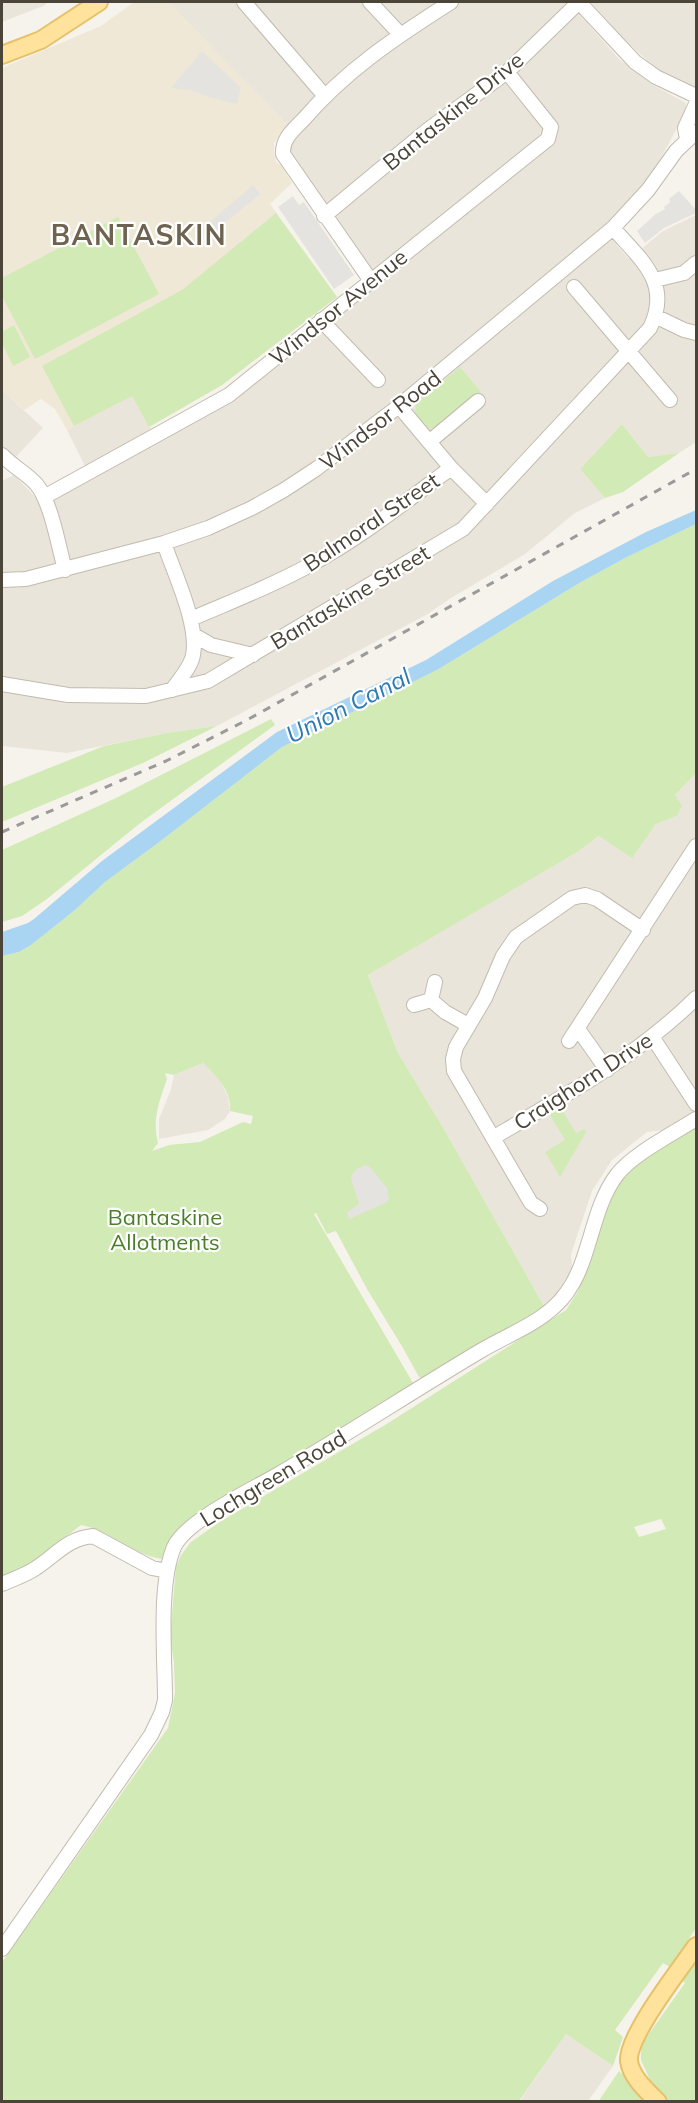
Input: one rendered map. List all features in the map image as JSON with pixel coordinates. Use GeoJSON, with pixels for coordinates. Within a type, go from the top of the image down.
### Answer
{"type":"FeatureCollection","features":[{"type":"Feature","properties":{"kind":"main road"},"geometry":{"type":"LineString","coordinates":[[2,56],[41,40],[99,2]]}},
{"type":"Feature","properties":{"kind":"main road"},"geometry":{"type":"LineString","coordinates":[[658,2102],[644,2088],[631,2068],[630,2049],[639,2030],[696,1946]]}},
{"type":"Feature","properties":{"kind":"street"},"geometry":{"type":"LineString","coordinates":[[244,2],[324,95]]}},
{"type":"Feature","properties":{"kind":"street"},"geometry":{"type":"LineString","coordinates":[[370,2],[400,34]]}},
{"type":"Feature","properties":{"kind":"street"},"geometry":{"type":"LineString","coordinates":[[370,281],[283,154],[283,142],[324,95],[356,66],[400,34],[451,2]]}},
{"type":"Feature","properties":{"kind":"street"},"geometry":{"type":"LineString","coordinates":[[579,2],[634,62],[656,77],[696,96]]}},
{"type":"Feature","properties":{"kind":"street","name":"Bantaskine Drive"},"geometry":{"type":"LineString","coordinates":[[324,216],[429,129],[507,72],[579,2]]}},
{"type":"Feature","properties":{"kind":"street","name":"Windsor Avenue"},"geometry":{"type":"LineString","coordinates":[[44,497],[229,395],[548,139],[551,127],[507,72]]}},
{"type":"Feature","properties":{"kind":"street","name":"Windsor Road"},"geometry":{"type":"LineString","coordinates":[[2,580],[26,579],[65,570],[164,543],[208,528],[252,508],[316,469],[399,406],[631,211],[676,151],[692,136],[685,128],[696,104]]}},
{"type":"Feature","properties":{"kind":"street"},"geometry":{"type":"LineString","coordinates":[[613,228],[655,280],[658,292],[655,316],[684,330],[696,333]]}},
{"type":"Feature","properties":{"kind":"street"},"geometry":{"type":"LineString","coordinates":[[655,280],[684,273],[696,263]]}},
{"type":"Feature","properties":{"kind":"street"},"geometry":{"type":"LineString","coordinates":[[574,287],[670,400]]}},
{"type":"Feature","properties":{"kind":"street","name":"Bantaskine Street"},"geometry":{"type":"LineString","coordinates":[[2,684],[68,695],[146,696],[208,681],[463,529],[650,328],[655,316]]}},
{"type":"Feature","properties":{"kind":"street"},"geometry":{"type":"LineString","coordinates":[[321,320],[378,380]]}},
{"type":"Feature","properties":{"kind":"street"},"geometry":{"type":"LineString","coordinates":[[429,442],[478,401]]}},
{"type":"Feature","properties":{"kind":"street"},"geometry":{"type":"LineString","coordinates":[[399,406],[451,468],[487,504]]}},
{"type":"Feature","properties":{"kind":"street"},"geometry":{"type":"LineString","coordinates":[[2,455],[7,469],[37,484],[44,497],[65,570]]}},
{"type":"Feature","properties":{"kind":"street","name":"Balmoral Street"},"geometry":{"type":"LineString","coordinates":[[190,619],[259,590],[308,566],[351,541],[451,468]]}},
{"type":"Feature","properties":{"kind":"street"},"geometry":{"type":"LineString","coordinates":[[164,543],[194,635],[193,656],[172,690]]}},
{"type":"Feature","properties":{"kind":"street"},"geometry":{"type":"LineString","coordinates":[[194,635],[211,645],[253,655]]}},
{"type":"Feature","properties":{"kind":"street"},"geometry":{"type":"LineString","coordinates":[[569,1041],[696,846]]}},
{"type":"Feature","properties":{"kind":"street"},"geometry":{"type":"LineString","coordinates":[[544,1208],[531,1203],[454,1071],[453,1059],[456,1047],[485,998],[503,956],[516,937],[572,898],[585,895],[597,899],[643,930]]}},
{"type":"Feature","properties":{"kind":"street"},"geometry":{"type":"LineString","coordinates":[[431,1000],[435,982]]}},
{"type":"Feature","properties":{"kind":"street","name":"Craighorn Drive"},"geometry":{"type":"LineString","coordinates":[[494,1137],[587,1084],[653,1038],[696,998]]}},
{"type":"Feature","properties":{"kind":"street"},"geometry":{"type":"LineString","coordinates":[[431,1000],[445,1012],[468,1025]]}},
{"type":"Feature","properties":{"kind":"street"},"geometry":{"type":"LineString","coordinates":[[414,1005],[431,1000]]}},
{"type":"Feature","properties":{"kind":"street"},"geometry":{"type":"LineString","coordinates":[[578,1029],[607,1070]]}},
{"type":"Feature","properties":{"kind":"street"},"geometry":{"type":"LineString","coordinates":[[653,1038],[696,1104]]}},
{"type":"Feature","properties":{"kind":"street","name":"Lochgreen Road"},"geometry":{"type":"LineString","coordinates":[[2,1949],[151,1735],[162,1713],[165,1700],[167,1571],[175,1545],[190,1529],[211,1513],[310,1456],[482,1350],[545,1315],[557,1304],[576,1279],[583,1265],[606,1194],[616,1176],[627,1164],[696,1119]]}},
{"type":"Feature","properties":{"kind":"street"},"geometry":{"type":"LineString","coordinates":[[2,1584],[36,1569],[68,1543],[82,1537],[93,1536],[152,1568],[167,1571]]}},
{"type":"Feature","properties":{"kind":"shaded area"},"geometry":{"type":"Polygon","coordinates":[[[2,2],[49,2],[2,22],[2,2]]]}},
{"type":"Feature","properties":{"kind":"shaded area"},"geometry":{"type":"Polygon","coordinates":[[[134,2],[169,2],[288,126],[274,143],[274,152],[276,162],[281,165],[292,183],[270,204],[337,297],[222,385],[149,427],[132,396],[67,430],[55,409],[41,399],[24,410],[2,390],[2,68],[101,26],[134,2]]]}},
{"type":"Feature","properties":{"kind":"shaded area"},"geometry":{"type":"Polygon","coordinates":[[[167,2],[568,2],[620,60],[653,85],[686,103],[686,111],[654,171],[637,194],[603,229],[629,259],[663,231],[696,215],[696,442],[679,453],[648,457],[622,424],[580,469],[605,498],[575,513],[525,554],[426,615],[217,726],[166,733],[67,753],[3,746],[2,753],[2,481],[14,475],[41,503],[90,476],[67,430],[132,395],[158,442],[232,401],[379,282],[290,154],[290,145],[296,138],[288,126],[167,2]]]}},
{"type":"Feature","properties":{"kind":"shaded area"},"geometry":{"type":"Polygon","coordinates":[[[591,2],[696,2],[696,87],[655,68],[620,35],[591,2]]]}},
{"type":"Feature","properties":{"kind":"shaded area"},"geometry":{"type":"Polygon","coordinates":[[[202,51],[241,88],[237,104],[190,90],[171,88],[202,51]]]}},
{"type":"Feature","properties":{"kind":"shaded area"},"geometry":{"type":"Polygon","coordinates":[[[253,185],[260,194],[220,227],[221,234],[211,244],[201,232],[203,228],[253,185]]]}},
{"type":"Feature","properties":{"kind":"shaded area"},"geometry":{"type":"Polygon","coordinates":[[[679,191],[696,210],[696,213],[664,228],[645,243],[637,231],[665,209],[664,207],[670,202],[669,199],[679,191]]]}},
{"type":"Feature","properties":{"kind":"shaded area"},"geometry":{"type":"Polygon","coordinates":[[[293,196],[299,205],[304,202],[354,275],[334,289],[278,207],[293,196]]]}},
{"type":"Feature","properties":{"kind":"shaded area"},"geometry":{"type":"Polygon","coordinates":[[[2,390],[43,428],[14,459],[2,448],[2,390]]]}},
{"type":"Feature","properties":{"kind":"shaded area"},"geometry":{"type":"Polygon","coordinates":[[[696,773],[696,1110],[665,1130],[647,1132],[612,1160],[592,1191],[571,1254],[572,1268],[558,1292],[544,1306],[398,1053],[368,975],[600,836],[632,857],[656,824],[677,816],[675,795],[696,773]]]}},
{"type":"Feature","properties":{"kind":"shaded area"},"geometry":{"type":"Polygon","coordinates":[[[203,1063],[220,1080],[228,1097],[230,1111],[225,1119],[208,1130],[159,1139],[159,1119],[174,1075],[203,1063]]]}},
{"type":"Feature","properties":{"kind":"shaded area"},"geometry":{"type":"Polygon","coordinates":[[[365,1165],[370,1167],[387,1188],[389,1200],[349,1219],[347,1212],[359,1203],[351,1179],[352,1174],[365,1165]]]}},
{"type":"Feature","properties":{"kind":"shaded area"},"geometry":{"type":"Polygon","coordinates":[[[566,2034],[613,2066],[588,2101],[519,2102],[566,2034]]]}},
{"type":"Feature","properties":{"kind":"green space"},"geometry":{"type":"Polygon","coordinates":[[[276,213],[337,297],[222,385],[149,427],[132,396],[74,426],[42,366],[182,290],[276,213]]]}},
{"type":"Feature","properties":{"kind":"green space"},"geometry":{"type":"Polygon","coordinates":[[[118,217],[159,294],[35,359],[2,296],[2,278],[118,217]]]}},
{"type":"Feature","properties":{"kind":"green space"},"geometry":{"type":"Polygon","coordinates":[[[14,325],[30,357],[13,366],[2,343],[2,332],[14,325]]]}},
{"type":"Feature","properties":{"kind":"green space"},"geometry":{"type":"Polygon","coordinates":[[[460,367],[481,392],[439,427],[427,429],[415,414],[416,404],[460,367]]]}},
{"type":"Feature","properties":{"kind":"green space"},"geometry":{"type":"Polygon","coordinates":[[[622,424],[648,457],[679,453],[623,492],[605,498],[580,469],[622,424]]]}},
{"type":"Feature","properties":{"kind":"green space","name":"Bantaskine Allotments"},"geometry":{"type":"Polygon","coordinates":[[[696,524],[696,773],[675,795],[682,806],[677,816],[656,824],[632,858],[599,836],[577,852],[368,975],[398,1053],[544,1306],[457,1362],[425,1379],[419,1377],[336,1231],[327,1234],[316,1213],[314,1214],[413,1383],[411,1391],[207,1512],[167,1551],[162,1559],[140,1552],[102,1532],[81,1525],[33,1562],[2,1581],[2,956],[19,952],[31,945],[75,910],[105,882],[282,747],[437,670],[581,582],[696,524]],[[203,1063],[174,1075],[165,1073],[167,1079],[156,1118],[158,1143],[152,1151],[169,1145],[200,1142],[243,1122],[251,1124],[253,1116],[230,1111],[226,1090],[203,1063]]]}},
{"type":"Feature","properties":{"kind":"green space"},"geometry":{"type":"Polygon","coordinates":[[[271,719],[275,725],[139,824],[47,899],[22,916],[2,922],[2,850],[116,798],[271,719]]]}},
{"type":"Feature","properties":{"kind":"green space"},"geometry":{"type":"Polygon","coordinates":[[[217,726],[143,763],[2,822],[2,787],[104,746],[166,733],[217,726]]]}},
{"type":"Feature","properties":{"kind":"green space"},"geometry":{"type":"Polygon","coordinates":[[[559,1105],[576,1133],[584,1129],[586,1132],[560,1177],[545,1152],[565,1140],[548,1112],[559,1105]]]}},
{"type":"Feature","properties":{"kind":"green space"},"geometry":{"type":"Polygon","coordinates":[[[696,1125],[696,1928],[670,1967],[663,1963],[615,2030],[623,2037],[613,2066],[566,2034],[519,2101],[2,2102],[2,1962],[168,1728],[175,1693],[174,1662],[170,1638],[176,1567],[181,1555],[191,1542],[218,1523],[385,1425],[566,1310],[577,1293],[592,1258],[609,1195],[630,1167],[696,1125]],[[661,1519],[634,1527],[639,1537],[666,1529],[661,1519]]]}},
{"type":"Feature","properties":{"kind":"green space"},"geometry":{"type":"Polygon","coordinates":[[[696,1959],[696,2101],[669,2101],[650,2080],[641,2060],[641,2045],[685,1983],[682,1980],[696,1959]]]}},
{"type":"Feature","properties":{"kind":"green space"},"geometry":{"type":"Polygon","coordinates":[[[619,2071],[650,2101],[598,2102],[619,2071]]]}},
{"type":"Feature","properties":{"kind":"water","name":"Union Canal"},"geometry":{"type":"Polygon","coordinates":[[[696,510],[696,524],[581,582],[437,670],[282,747],[105,882],[75,910],[31,945],[19,952],[2,956],[2,932],[34,919],[102,861],[277,732],[426,660],[553,581],[646,532],[696,510]]]}},
{"type":"Feature","properties":{"kind":"railway"},"geometry":{"type":"LineString","coordinates":[[2,832],[166,761],[247,720],[696,469]]}},
{"type":"Feature","properties":{"kind":"district","name":"BANTASKIN"},"geometry":{"type":"Point","coordinates":[139,234]}}]}
